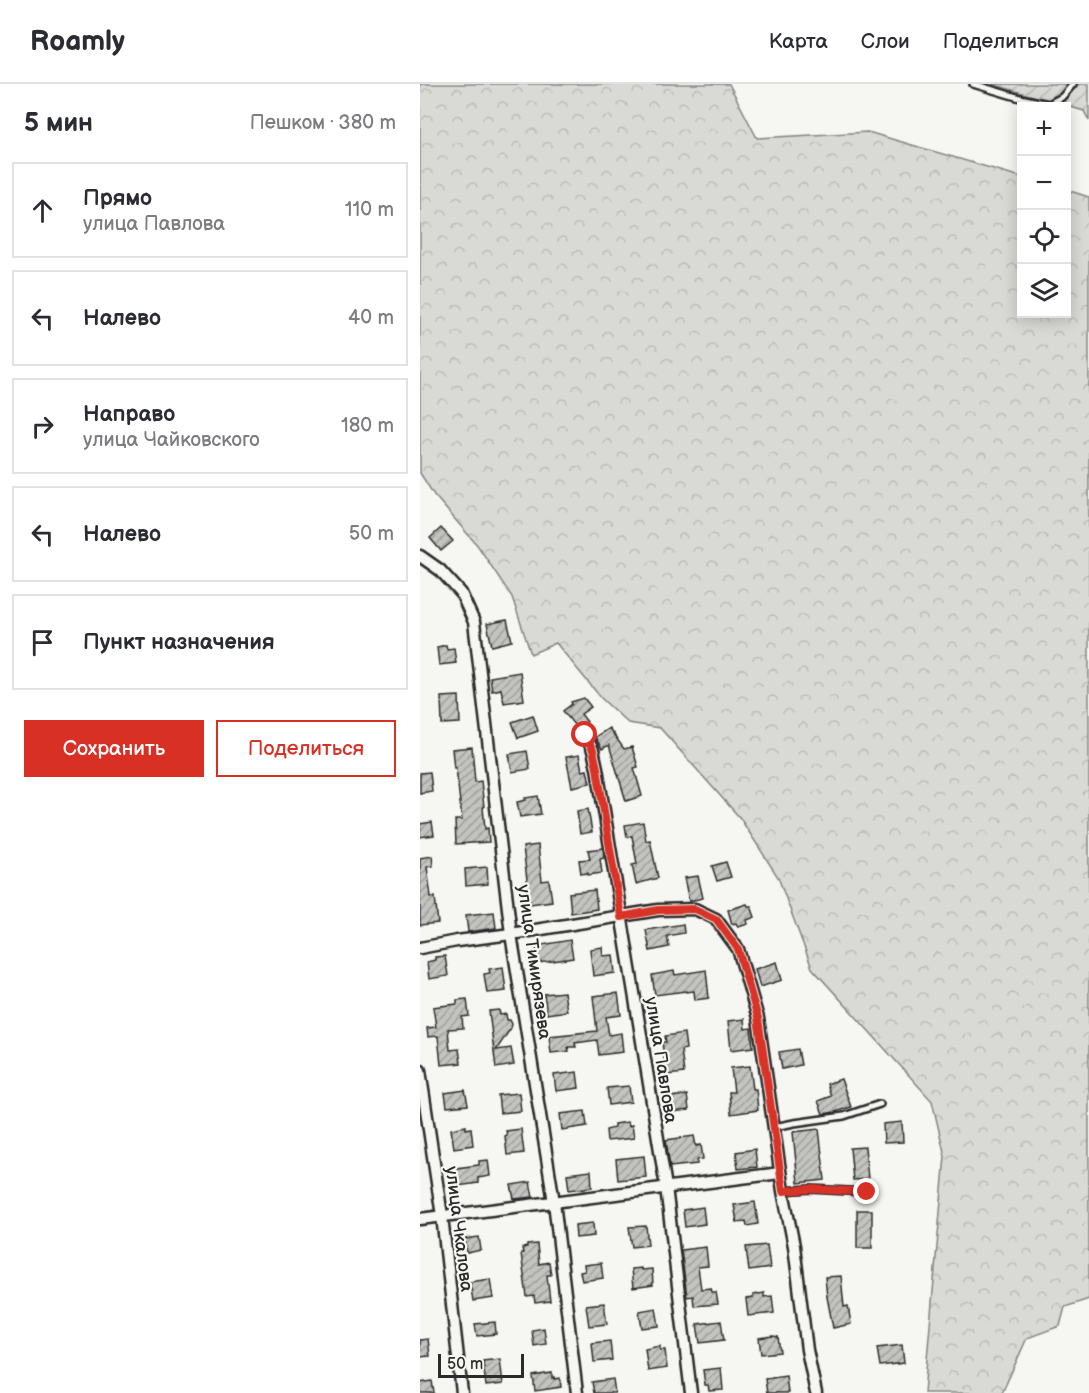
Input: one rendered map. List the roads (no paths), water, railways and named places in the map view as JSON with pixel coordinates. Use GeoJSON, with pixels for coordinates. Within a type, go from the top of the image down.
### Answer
{"type":"FeatureCollection","features":[{"type":"Feature","properties":{"kind":"street","name":"улица Тимирязева"},"geometry":{"type":"LineString","coordinates":[[420,556],[440,570],[461,593],[474,622],[511,934],[554,1202],[578,1393]]}},
{"type":"Feature","properties":{"kind":"street","name":"улица Павлова"},"geometry":{"type":"LineString","coordinates":[[585,735],[593,750],[597,768],[666,1187],[691,1393]]}},
{"type":"Feature","properties":{"kind":"street"},"geometry":{"type":"LineString","coordinates":[[420,948],[658,910],[695,909],[716,919],[738,949],[758,1018],[780,1173],[794,1246],[807,1350],[816,1393]]}},
{"type":"Feature","properties":{"kind":"street","name":"улица Чкалова"},"geometry":{"type":"LineString","coordinates":[[420,1070],[442,1216],[462,1393]]}},
{"type":"Feature","properties":{"kind":"street"},"geometry":{"type":"LineString","coordinates":[[420,1219],[780,1173]]}},
{"type":"Feature","properties":{"kind":"lane"},"geometry":{"type":"LineString","coordinates":[[973,84],[1049,104],[1062,97],[1073,84]]}},
{"type":"Feature","properties":{"kind":"lane"},"geometry":{"type":"LineString","coordinates":[[773,1128],[844,1116],[880,1104]]}},
{"type":"Feature","properties":{"kind":"lane"},"geometry":{"type":"LineString","coordinates":[[783,1191],[810,1189],[867,1192]]}}]}
